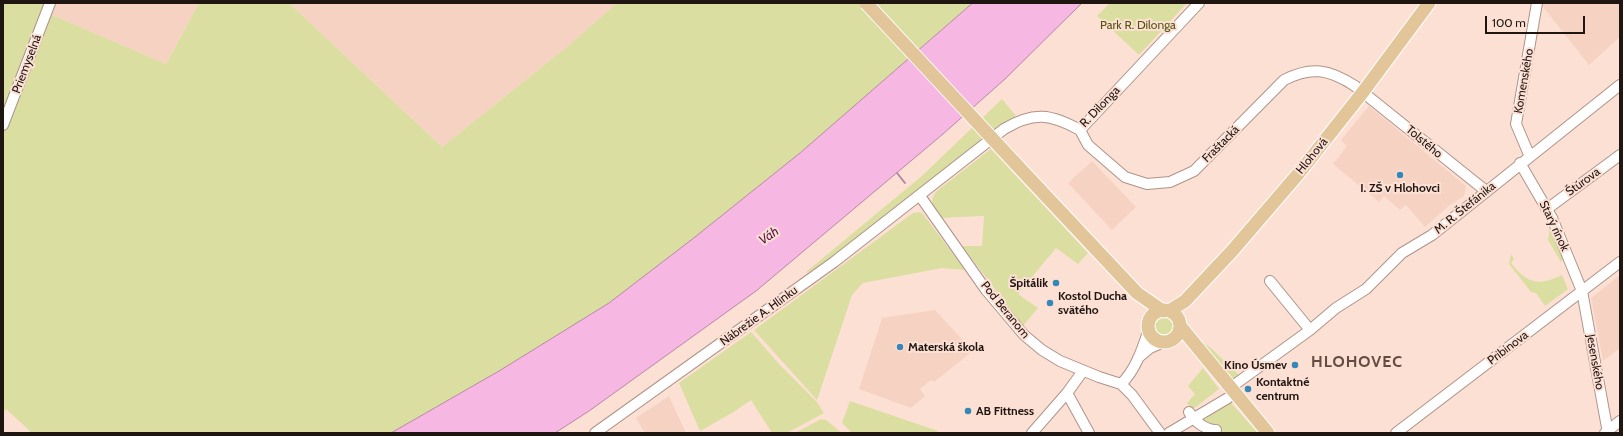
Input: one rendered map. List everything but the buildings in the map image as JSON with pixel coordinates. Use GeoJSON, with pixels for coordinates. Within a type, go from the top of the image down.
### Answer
{"type":"FeatureCollection","features":[{"type":"Feature","properties":{"kind":"main road"},"geometry":{"type":"LineString","coordinates":[[866,3],[1137,292],[1173,317],[1229,393],[1268,433]]}},
{"type":"Feature","properties":{"kind":"main road","name":"Hlohová"},"geometry":{"type":"LineString","coordinates":[[1173,317],[1185,301],[1232,251],[1295,178],[1364,92],[1429,3]]}},
{"type":"Feature","properties":{"kind":"main road"},"geometry":{"type":"LineString","coordinates":[[1137,292],[1152,337],[1197,348]]}},
{"type":"Feature","properties":{"kind":"main road"},"geometry":{"type":"LineString","coordinates":[[1149,325],[1154,315],[1173,317]]}},
{"type":"Feature","properties":{"kind":"main road"},"geometry":{"type":"LineString","coordinates":[[1168,341],[1178,334],[1173,317]]}},
{"type":"Feature","properties":{"kind":"street","name":"Priemyselná"},"geometry":{"type":"LineString","coordinates":[[3,125],[50,3]]}},
{"type":"Feature","properties":{"kind":"street","name":"R. Dilonga"},"geometry":{"type":"LineString","coordinates":[[920,196],[978,148],[1019,120],[1038,116],[1059,119],[1080,130],[1199,3]]}},
{"type":"Feature","properties":{"kind":"street","name":"Komenského"},"geometry":{"type":"LineString","coordinates":[[1530,157],[1516,124],[1536,3]]}},
{"type":"Feature","properties":{"kind":"street","name":"Fraštacká"},"geometry":{"type":"LineString","coordinates":[[1080,130],[1088,145],[1119,172],[1140,182],[1162,184],[1178,180],[1194,171],[1284,80],[1297,73],[1309,71],[1333,75],[1352,84],[1364,92]]}},
{"type":"Feature","properties":{"kind":"street","name":"M. R. Štefánika"},"geometry":{"type":"LineString","coordinates":[[1171,431],[1191,415],[1229,393],[1336,308],[1366,289],[1402,253],[1432,235],[1620,85]]}},
{"type":"Feature","properties":{"kind":"street","name":"Tolstého"},"geometry":{"type":"LineString","coordinates":[[1364,92],[1486,191]]}},
{"type":"Feature","properties":{"kind":"street","name":"Štúrova"},"geometry":{"type":"LineString","coordinates":[[1547,209],[1620,155]]}},
{"type":"Feature","properties":{"kind":"street","name":"Starý rínok"},"geometry":{"type":"LineString","coordinates":[[1520,164],[1552,218],[1582,291]]}},
{"type":"Feature","properties":{"kind":"street","name":"Pod Beranom"},"geometry":{"type":"LineString","coordinates":[[920,196],[986,290],[1016,327],[1042,350],[1083,371],[1121,384]]}},
{"type":"Feature","properties":{"kind":"street","name":"Nábrežie A. Hlinku"},"geometry":{"type":"LineString","coordinates":[[595,433],[783,299],[920,196]]}},
{"type":"Feature","properties":{"kind":"street","name":"Pribinova"},"geometry":{"type":"LineString","coordinates":[[1396,433],[1620,262]]}},
{"type":"Feature","properties":{"kind":"street"},"geometry":{"type":"LineString","coordinates":[[1270,281],[1310,330]]}},
{"type":"Feature","properties":{"kind":"street","name":"Jesenského"},"geometry":{"type":"LineString","coordinates":[[1582,291],[1607,432]]}},
{"type":"Feature","properties":{"kind":"street"},"geometry":{"type":"LineString","coordinates":[[1149,325],[1138,358],[1127,379],[1121,384],[1132,395],[1160,433]]}},
{"type":"Feature","properties":{"kind":"street"},"geometry":{"type":"LineString","coordinates":[[1138,358],[1150,348],[1168,341]]}},
{"type":"Feature","properties":{"kind":"street"},"geometry":{"type":"LineString","coordinates":[[1032,433],[1067,393],[1083,371]]}},
{"type":"Feature","properties":{"kind":"street"},"geometry":{"type":"LineString","coordinates":[[1067,393],[1089,433]]}},
{"type":"Feature","properties":{"kind":"street"},"geometry":{"type":"LineString","coordinates":[[1191,415],[1210,430],[1216,430]]}},
{"type":"Feature","properties":{"kind":"street"},"geometry":{"type":"LineString","coordinates":[[1607,432],[1620,421]]}},
{"type":"Feature","properties":{"kind":"shaded area"},"geometry":{"type":"Polygon","coordinates":[[[46,3],[199,3],[166,64],[43,11],[46,3]]]}},
{"type":"Feature","properties":{"kind":"shaded area"},"geometry":{"type":"Polygon","coordinates":[[[289,3],[617,3],[568,46],[442,147],[289,3]]]}},
{"type":"Feature","properties":{"kind":"shaded area"},"geometry":{"type":"Polygon","coordinates":[[[1540,3],[1620,3],[1620,37],[1589,65],[1540,3]]]}},
{"type":"Feature","properties":{"kind":"shaded area","name":"I. ZŠ v Hlohovci"},"geometry":{"type":"Polygon","coordinates":[[[1369,106],[1466,186],[1464,196],[1451,204],[1425,227],[1406,205],[1400,210],[1384,196],[1379,202],[1333,164],[1347,146],[1341,140],[1369,106]]]}},
{"type":"Feature","properties":{"kind":"shaded area"},"geometry":{"type":"Polygon","coordinates":[[[1092,161],[1136,207],[1112,230],[1068,183],[1092,161]]]}},
{"type":"Feature","properties":{"kind":"shaded area"},"geometry":{"type":"Polygon","coordinates":[[[1620,275],[1620,348],[1603,361],[1591,298],[1620,275]]]}},
{"type":"Feature","properties":{"kind":"shaded area"},"geometry":{"type":"Polygon","coordinates":[[[935,310],[973,351],[934,382],[931,380],[920,389],[925,396],[911,408],[859,389],[882,318],[935,310]]]}},
{"type":"Feature","properties":{"kind":"shaded area"},"geometry":{"type":"Polygon","coordinates":[[[669,396],[686,433],[645,433],[636,418],[669,396]]]}},
{"type":"Feature","properties":{"kind":"green space"},"geometry":{"type":"Polygon","coordinates":[[[3,3],[46,3],[43,11],[166,64],[199,3],[289,3],[442,147],[568,46],[617,3],[973,3],[800,153],[695,237],[609,303],[499,371],[391,433],[28,433],[30,431],[6,409],[3,413],[3,3]]]}},
{"type":"Feature","properties":{"kind":"green space","name":"Park R. Dilonga"},"geometry":{"type":"Polygon","coordinates":[[[1110,3],[1187,3],[1139,55],[1097,16],[1110,3]]]}},
{"type":"Feature","properties":{"kind":"green space"},"geometry":{"type":"Polygon","coordinates":[[[1002,99],[1016,116],[977,143],[838,254],[807,273],[806,272],[923,175],[1002,99]]]}},
{"type":"Feature","properties":{"kind":"green space"},"geometry":{"type":"Polygon","coordinates":[[[991,149],[1088,253],[1078,264],[1056,248],[1018,294],[1038,308],[1023,326],[962,246],[982,246],[984,216],[939,218],[932,204],[933,197],[938,190],[991,149]]]}},
{"type":"Feature","properties":{"kind":"green space"},"geometry":{"type":"Polygon","coordinates":[[[920,212],[965,270],[942,268],[863,283],[852,295],[817,400],[754,330],[913,213],[920,212]]]}},
{"type":"Feature","properties":{"kind":"green space"},"geometry":{"type":"Polygon","coordinates":[[[1550,226],[1564,258],[1561,262],[1548,240],[1550,226]]]}},
{"type":"Feature","properties":{"kind":"green space"},"geometry":{"type":"Polygon","coordinates":[[[1511,254],[1514,259],[1511,263],[1528,279],[1539,282],[1553,279],[1562,275],[1568,289],[1545,306],[1536,293],[1531,292],[1509,264],[1511,254]]]}},
{"type":"Feature","properties":{"kind":"green space"},"geometry":{"type":"Polygon","coordinates":[[[1164,318],[1170,321],[1173,327],[1170,333],[1164,336],[1158,333],[1155,327],[1158,321],[1164,318]]]}},
{"type":"Feature","properties":{"kind":"green space"},"geometry":{"type":"Polygon","coordinates":[[[1193,331],[1202,342],[1211,348],[1241,377],[1235,380],[1230,379],[1191,334],[1193,331]]]}},
{"type":"Feature","properties":{"kind":"green space"},"geometry":{"type":"Polygon","coordinates":[[[751,332],[780,365],[817,402],[824,413],[787,433],[772,433],[751,400],[732,413],[700,431],[679,383],[751,332]]]}},
{"type":"Feature","properties":{"kind":"green space"},"geometry":{"type":"Polygon","coordinates":[[[1203,368],[1219,389],[1192,410],[1187,403],[1195,394],[1188,386],[1203,368]]]}},
{"type":"Feature","properties":{"kind":"green space"},"geometry":{"type":"Polygon","coordinates":[[[850,401],[938,431],[936,433],[852,433],[842,423],[850,401]]]}},
{"type":"Feature","properties":{"kind":"green space"},"geometry":{"type":"Polygon","coordinates":[[[1231,403],[1258,433],[1220,433],[1204,420],[1224,404],[1231,403]]]}},
{"type":"Feature","properties":{"kind":"green space"},"geometry":{"type":"Polygon","coordinates":[[[821,419],[826,420],[842,433],[795,433],[821,419]]]}},
{"type":"Feature","properties":{"kind":"water","name":"Váh"},"geometry":{"type":"Polygon","coordinates":[[[973,3],[1082,3],[1005,79],[943,134],[756,291],[589,411],[555,433],[391,433],[499,371],[609,303],[695,237],[800,153],[973,3]]]}},
{"type":"Feature","properties":{"kind":"waterway"},"geometry":{"type":"LineString","coordinates":[[897,173],[905,183]]}},
{"type":"Feature","properties":{"kind":"place","name":"I. ZŠ v Hlohovci"},"geometry":{"type":"Point","coordinates":[1400,175]}},
{"type":"Feature","properties":{"kind":"place","name":"Špitálik"},"geometry":{"type":"Point","coordinates":[1056,283]}},
{"type":"Feature","properties":{"kind":"place","name":"Kostol Ducha svätého"},"geometry":{"type":"Point","coordinates":[1050,303]}},
{"type":"Feature","properties":{"kind":"place","name":"Materská škola"},"geometry":{"type":"Point","coordinates":[900,347]}},
{"type":"Feature","properties":{"kind":"place","name":"Kino Úsmev"},"geometry":{"type":"Point","coordinates":[1295,365]}},
{"type":"Feature","properties":{"kind":"place","name":"Kontaktné centrum"},"geometry":{"type":"Point","coordinates":[1248,389]}},
{"type":"Feature","properties":{"kind":"place","name":"AB Fittness"},"geometry":{"type":"Point","coordinates":[968,411]}},
{"type":"Feature","properties":{"kind":"district","name":"HLOHOVEC"},"geometry":{"type":"Point","coordinates":[1357,362]}}]}
